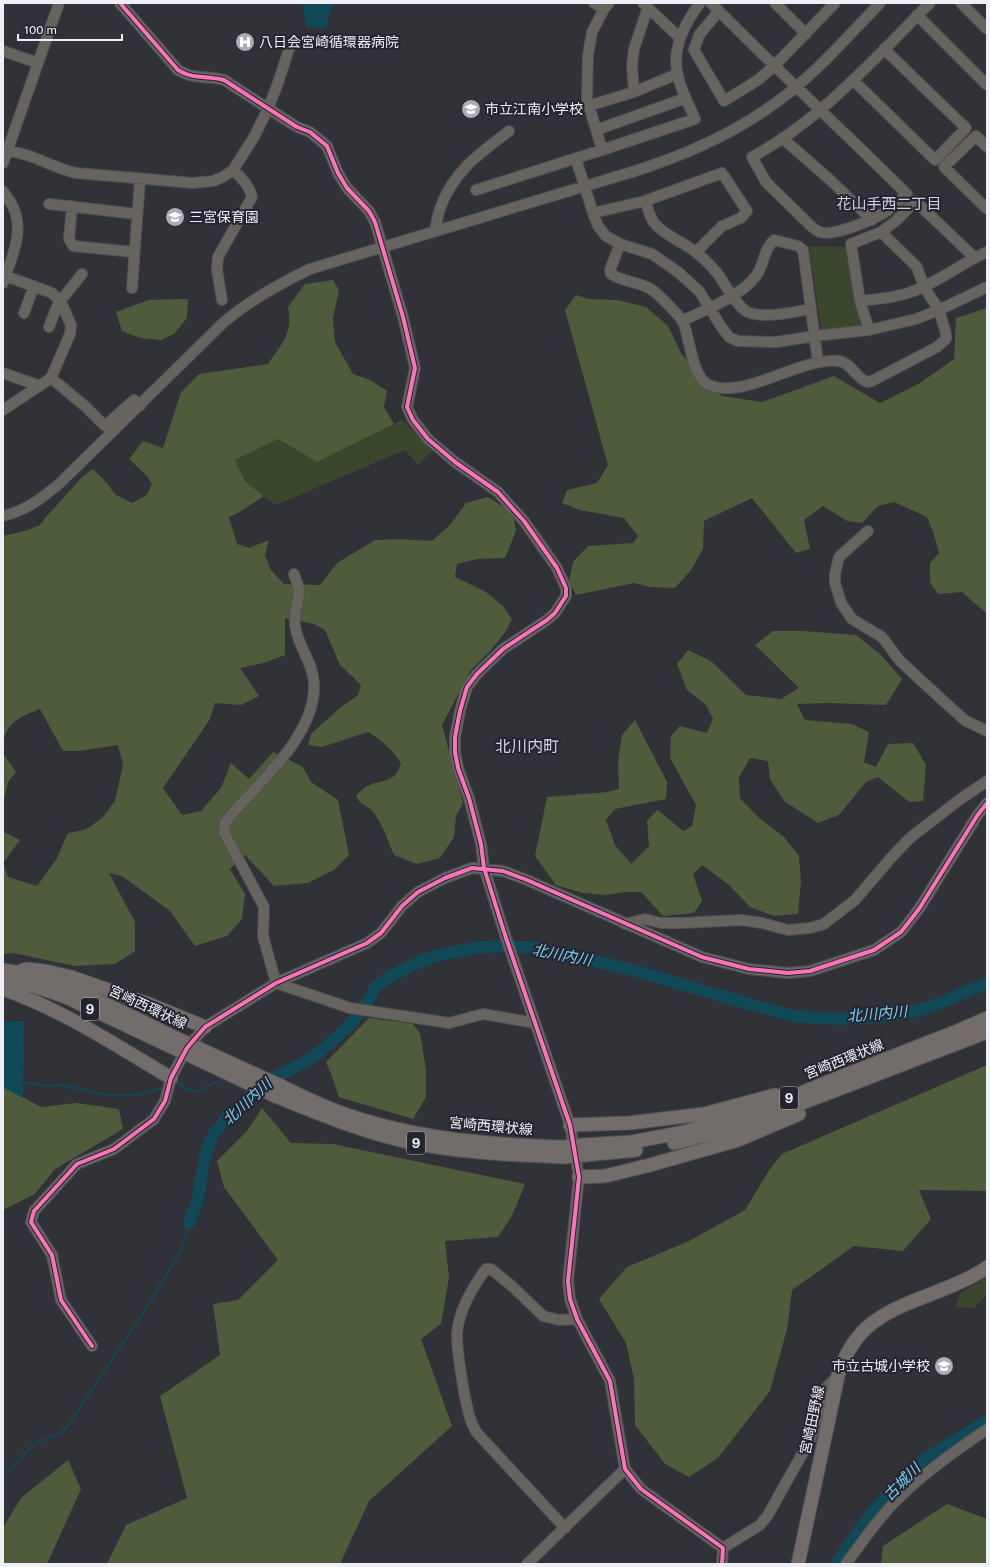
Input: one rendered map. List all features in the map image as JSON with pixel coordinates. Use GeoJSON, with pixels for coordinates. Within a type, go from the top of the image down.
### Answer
{"type":"FeatureCollection","features":[{"type":"Feature","properties":{"kind":"main road"},"geometry":{"type":"LineString","coordinates":[[18,972],[26,969],[45,971],[71,977],[149,1004],[205,1027]]}},
{"type":"Feature","properties":{"kind":"main road","name":"宮崎西環状線"},"geometry":{"type":"LineString","coordinates":[[3,970],[18,972],[54,983],[85,995],[176,1043],[277,1091],[327,1117],[370,1132],[416,1144],[477,1153],[565,1152],[632,1142],[684,1132],[744,1115],[987,1018]]}},
{"type":"Feature","properties":{"kind":"main road","name":"宮崎西環状線"},"geometry":{"type":"LineString","coordinates":[[3,979],[37,987],[66,997],[176,1043]]}},
{"type":"Feature","properties":{"kind":"main road"},"geometry":{"type":"LineString","coordinates":[[3,990],[39,1003],[78,1023],[171,1078]]}},
{"type":"Feature","properties":{"kind":"main road","name":"宮崎西環状線"},"geometry":{"type":"LineString","coordinates":[[584,1150],[634,1151],[696,1139],[740,1127],[987,1032]]}},
{"type":"Feature","properties":{"kind":"main road"},"geometry":{"type":"LineString","coordinates":[[579,1177],[605,1176],[738,1140],[811,1109],[830,1093]]}},
{"type":"Feature","properties":{"kind":"main road"},"geometry":{"type":"LineString","coordinates":[[570,1125],[629,1123],[704,1114],[782,1094],[794,1096]]}},
{"type":"Feature","properties":{"kind":"main road","name":"宮崎田野線"},"geometry":{"type":"LineString","coordinates":[[798,1564],[838,1376],[848,1353],[863,1331],[876,1319],[896,1308],[967,1279],[987,1267]]}},
{"type":"Feature","properties":{"kind":"street"},"geometry":{"type":"LineString","coordinates":[[3,163],[5,151],[59,3]]}},
{"type":"Feature","properties":{"kind":"street"},"geometry":{"type":"LineString","coordinates":[[120,3],[178,70],[187,75],[214,77],[224,80],[297,127],[310,132],[327,146],[338,173],[347,188],[369,211],[375,222],[383,247],[403,317],[415,368],[407,407],[409,414],[420,431],[428,439],[455,462],[498,492],[513,508],[557,568],[566,588],[566,596],[555,613],[547,620],[503,649],[472,680],[464,695],[456,732],[455,752],[458,768],[469,798],[481,844],[484,868],[505,935],[570,1125],[579,1177],[568,1280],[570,1299],[577,1319],[610,1381],[626,1469],[641,1489],[723,1548]]}},
{"type":"Feature","properties":{"kind":"street"},"geometry":{"type":"LineString","coordinates":[[594,3],[606,6],[592,32],[589,44],[587,100],[602,150]]}},
{"type":"Feature","properties":{"kind":"street"},"geometry":{"type":"LineString","coordinates":[[476,190],[695,119],[677,74],[677,56],[680,38],[687,22],[700,3]]}},
{"type":"Feature","properties":{"kind":"street"},"geometry":{"type":"LineString","coordinates":[[711,3],[774,66],[821,110],[907,194],[887,211],[872,220],[829,233],[820,232],[812,227],[766,182],[752,157],[766,150],[821,110],[930,3]]}},
{"type":"Feature","properties":{"kind":"street"},"geometry":{"type":"LineString","coordinates":[[775,3],[806,34]]}},
{"type":"Feature","properties":{"kind":"street"},"geometry":{"type":"LineString","coordinates":[[719,11],[699,35],[694,50],[724,102],[758,80],[774,66],[835,3]]}},
{"type":"Feature","properties":{"kind":"street"},"geometry":{"type":"LineString","coordinates":[[3,516],[17,512],[32,505],[60,483],[224,322],[253,299],[310,269],[436,230],[585,187],[667,161],[713,142],[753,119],[796,87],[831,54],[880,3]]}},
{"type":"Feature","properties":{"kind":"street"},"geometry":{"type":"LineString","coordinates":[[961,3],[987,29]]}},
{"type":"Feature","properties":{"kind":"street"},"geometry":{"type":"LineString","coordinates":[[634,92],[632,66],[634,48],[645,5],[680,38]]}},
{"type":"Feature","properties":{"kind":"street"},"geometry":{"type":"LineString","coordinates":[[917,15],[987,85]]}},
{"type":"Feature","properties":{"kind":"street"},"geometry":{"type":"LineString","coordinates":[[853,80],[935,160],[966,128],[884,49]]}},
{"type":"Feature","properties":{"kind":"street"},"geometry":{"type":"LineString","coordinates":[[5,151],[34,157],[67,171],[140,179],[203,183],[213,181],[233,170],[254,136],[268,109],[289,50]]}},
{"type":"Feature","properties":{"kind":"street"},"geometry":{"type":"LineString","coordinates":[[3,51],[38,63]]}},
{"type":"Feature","properties":{"kind":"street"},"geometry":{"type":"LineString","coordinates":[[588,106],[634,92],[677,74]]}},
{"type":"Feature","properties":{"kind":"street"},"geometry":{"type":"LineString","coordinates":[[596,130],[686,98]]}},
{"type":"Feature","properties":{"kind":"street"},"geometry":{"type":"LineString","coordinates":[[436,230],[440,207],[454,181],[474,157],[509,131]]}},
{"type":"Feature","properties":{"kind":"street"},"geometry":{"type":"LineString","coordinates":[[987,147],[976,136],[944,167],[987,209]]}},
{"type":"Feature","properties":{"kind":"street"},"geometry":{"type":"LineString","coordinates":[[782,138],[828,178],[872,220]]}},
{"type":"Feature","properties":{"kind":"street"},"geometry":{"type":"LineString","coordinates":[[576,158],[593,213],[598,226],[606,236],[620,244],[652,254],[678,272],[700,292],[729,337],[738,341],[776,342],[869,330],[916,319],[939,310],[987,287]]}},
{"type":"Feature","properties":{"kind":"street"},"geometry":{"type":"LineString","coordinates":[[222,300],[217,270],[218,257],[252,197],[251,192],[241,177],[233,170]]}},
{"type":"Feature","properties":{"kind":"street"},"geometry":{"type":"LineString","coordinates":[[593,213],[645,201],[722,173],[747,211],[741,218],[722,226],[696,252]]}},
{"type":"Feature","properties":{"kind":"street"},"geometry":{"type":"LineString","coordinates":[[132,288],[140,179]]}},
{"type":"Feature","properties":{"kind":"street"},"geometry":{"type":"LineString","coordinates":[[3,191],[14,208],[18,223],[18,237],[4,278],[34,286],[52,293],[60,302],[71,325],[70,334],[51,378],[3,410]]}},
{"type":"Feature","properties":{"kind":"street"},"geometry":{"type":"LineString","coordinates":[[645,201],[654,223],[668,236],[696,252],[717,273],[742,308],[751,314],[792,313],[811,309]]}},
{"type":"Feature","properties":{"kind":"street"},"geometry":{"type":"LineString","coordinates":[[869,330],[860,301],[851,244],[881,232],[897,220],[915,201],[974,257]]}},
{"type":"Feature","properties":{"kind":"street"},"geometry":{"type":"LineString","coordinates":[[49,204],[137,214]]}},
{"type":"Feature","properties":{"kind":"street"},"geometry":{"type":"LineString","coordinates":[[72,206],[69,239],[73,246],[134,252]]}},
{"type":"Feature","properties":{"kind":"street"},"geometry":{"type":"LineString","coordinates":[[620,244],[610,270],[611,274],[651,289],[674,311],[682,321],[699,376],[708,385],[718,387],[736,387],[758,382],[818,362],[840,361],[864,382],[872,381],[937,347],[946,339],[939,310],[924,287],[917,267],[881,232]]}},
{"type":"Feature","properties":{"kind":"street"},"geometry":{"type":"LineString","coordinates":[[682,321],[733,296],[757,275],[768,247],[777,239],[798,246],[803,250],[818,362]]}},
{"type":"Feature","properties":{"kind":"street"},"geometry":{"type":"LineString","coordinates":[[860,301],[893,297],[924,287],[974,257],[987,252]]}},
{"type":"Feature","properties":{"kind":"street"},"geometry":{"type":"LineString","coordinates":[[49,327],[58,304],[82,274]]}},
{"type":"Feature","properties":{"kind":"street"},"geometry":{"type":"LineString","coordinates":[[24,313],[34,286]]}},
{"type":"Feature","properties":{"kind":"street"},"geometry":{"type":"LineString","coordinates":[[3,373],[40,386]]}},
{"type":"Feature","properties":{"kind":"street"},"geometry":{"type":"LineString","coordinates":[[51,378],[85,406],[106,426],[134,400],[140,406]]}},
{"type":"Feature","properties":{"kind":"street"},"geometry":{"type":"LineString","coordinates":[[868,531],[839,557],[835,574],[835,583],[841,603],[852,620],[882,637],[900,661],[951,708],[966,721],[987,731]]}},
{"type":"Feature","properties":{"kind":"street"},"geometry":{"type":"LineString","coordinates":[[276,983],[262,936],[264,906],[224,832],[225,823],[230,816],[283,757],[304,729],[308,717],[314,692],[314,682],[311,667],[295,624],[299,590],[294,574]]}},
{"type":"Feature","properties":{"kind":"street"},"geometry":{"type":"LineString","coordinates":[[625,924],[645,919],[661,922],[690,924],[710,921],[742,920],[762,923],[788,930],[810,928],[824,924],[855,900],[910,838],[959,800],[987,781]]}},
{"type":"Feature","properties":{"kind":"street"},"geometry":{"type":"LineString","coordinates":[[92,1346],[61,1300],[52,1255],[31,1222],[34,1211],[77,1164],[114,1149],[154,1119],[165,1100],[171,1078],[186,1048],[205,1027],[276,983],[367,943],[381,933],[402,906],[418,892],[445,878],[472,868],[502,871],[527,880],[702,958],[748,969],[788,973],[810,971],[874,950],[901,932],[920,909],[987,802]]}},
{"type":"Feature","properties":{"kind":"street"},"geometry":{"type":"LineString","coordinates":[[276,983],[350,1008],[449,1022],[483,1014],[535,1023]]}},
{"type":"Feature","properties":{"kind":"street"},"geometry":{"type":"LineString","coordinates":[[565,1528],[471,1425],[462,1379],[457,1332],[469,1297],[480,1277],[486,1270],[491,1269],[544,1316],[559,1320],[577,1319]]}},
{"type":"Feature","properties":{"kind":"street"},"geometry":{"type":"LineString","coordinates":[[723,1548],[760,1525],[768,1515],[811,1438],[824,1390],[838,1376]]}},
{"type":"Feature","properties":{"kind":"street"},"geometry":{"type":"LineString","coordinates":[[846,1564],[872,1529],[899,1497],[936,1466],[987,1429]]}},
{"type":"Feature","properties":{"kind":"street"},"geometry":{"type":"LineString","coordinates":[[528,1564],[626,1469]]}},
{"type":"Feature","properties":{"kind":"street"},"geometry":{"type":"LineString","coordinates":[[722,1564],[723,1548]]}},
{"type":"Feature","properties":{"kind":"green space"},"geometry":{"type":"Polygon","coordinates":[[[809,246],[847,247],[861,328],[822,335],[809,246]]]}},
{"type":"Feature","properties":{"kind":"green space"},"geometry":{"type":"Polygon","coordinates":[[[333,280],[339,290],[333,318],[335,342],[353,374],[370,380],[387,391],[384,407],[394,424],[317,462],[278,439],[235,460],[245,481],[264,496],[240,512],[229,517],[237,544],[249,548],[269,540],[265,555],[271,570],[284,584],[320,585],[337,563],[375,540],[399,539],[432,541],[450,525],[466,503],[488,497],[513,513],[516,531],[505,558],[477,559],[457,564],[455,577],[486,592],[503,606],[512,619],[506,631],[491,650],[471,670],[442,725],[463,803],[456,816],[454,837],[440,858],[417,864],[394,855],[385,833],[372,810],[360,802],[356,796],[366,787],[387,780],[395,775],[401,763],[398,758],[382,742],[368,732],[322,747],[308,745],[311,734],[341,707],[358,695],[361,685],[340,665],[325,630],[314,624],[285,618],[285,655],[264,663],[240,668],[259,696],[241,705],[215,703],[210,719],[163,788],[182,815],[201,811],[221,788],[231,763],[249,779],[273,752],[303,767],[311,782],[338,800],[349,855],[334,870],[308,883],[274,886],[245,855],[230,869],[245,894],[242,919],[227,936],[195,946],[170,911],[122,876],[109,873],[135,922],[135,951],[115,964],[75,966],[13,953],[3,954],[3,863],[8,877],[37,886],[56,860],[68,833],[84,830],[91,826],[103,817],[115,801],[123,765],[118,745],[79,751],[63,751],[40,709],[27,714],[12,724],[5,734],[3,741],[3,536],[25,531],[40,525],[83,476],[93,469],[116,495],[132,503],[147,495],[152,484],[146,475],[129,459],[143,441],[163,448],[181,392],[199,374],[268,364],[282,344],[288,331],[288,307],[305,284],[333,280]]]}},
{"type":"Feature","properties":{"kind":"green space"},"geometry":{"type":"Polygon","coordinates":[[[576,295],[589,299],[617,300],[646,307],[668,326],[682,355],[722,396],[762,402],[834,376],[880,403],[920,383],[954,359],[956,318],[987,308],[987,614],[962,592],[938,594],[930,582],[930,563],[939,553],[927,517],[894,502],[878,506],[862,523],[847,521],[823,506],[804,520],[810,549],[796,553],[752,498],[704,521],[703,549],[691,570],[675,588],[650,587],[634,583],[576,595],[569,582],[573,562],[588,546],[633,543],[638,536],[624,518],[580,510],[562,503],[567,490],[597,483],[608,465],[565,310],[576,295]]]}},
{"type":"Feature","properties":{"kind":"green space"},"geometry":{"type":"Polygon","coordinates":[[[188,299],[187,318],[174,334],[161,340],[140,338],[122,331],[116,312],[149,300],[188,299]]]}},
{"type":"Feature","properties":{"kind":"green space"},"geometry":{"type":"Polygon","coordinates":[[[402,420],[432,451],[418,465],[405,450],[276,505],[245,481],[235,460],[278,439],[317,462],[402,420]]]}},
{"type":"Feature","properties":{"kind":"green space"},"geometry":{"type":"Polygon","coordinates":[[[773,631],[803,631],[856,635],[880,654],[902,679],[886,705],[829,703],[797,704],[805,720],[852,724],[869,732],[864,762],[876,767],[888,744],[913,743],[926,765],[923,801],[909,802],[878,777],[866,782],[839,815],[818,823],[784,801],[770,779],[768,761],[750,758],[739,777],[740,798],[758,817],[784,837],[799,856],[801,881],[798,914],[774,916],[750,907],[728,884],[702,865],[693,874],[702,901],[694,913],[663,916],[641,892],[626,892],[605,895],[583,893],[556,885],[535,856],[547,797],[608,792],[619,789],[618,762],[622,735],[635,720],[667,782],[666,799],[615,809],[606,820],[615,845],[631,864],[649,846],[647,820],[658,810],[683,831],[692,826],[696,805],[670,758],[671,736],[680,726],[707,733],[713,719],[706,705],[687,690],[677,664],[688,650],[711,661],[746,695],[781,699],[799,688],[755,645],[773,631]]]}},
{"type":"Feature","properties":{"kind":"green space"},"geometry":{"type":"Polygon","coordinates":[[[3,753],[16,772],[8,782],[3,805],[3,753]]]}},
{"type":"Feature","properties":{"kind":"green space"},"geometry":{"type":"Polygon","coordinates":[[[3,826],[4,832],[20,840],[3,863],[3,826]]]}},
{"type":"Feature","properties":{"kind":"green space"},"geometry":{"type":"Polygon","coordinates":[[[369,1018],[413,1024],[420,1033],[426,1069],[426,1097],[413,1119],[339,1097],[326,1062],[369,1018]]]}},
{"type":"Feature","properties":{"kind":"green space"},"geometry":{"type":"Polygon","coordinates":[[[987,1065],[987,1191],[919,1190],[931,1219],[903,1251],[854,1246],[792,1290],[787,1329],[770,1391],[718,1458],[689,1477],[665,1464],[635,1425],[634,1379],[626,1343],[599,1299],[627,1267],[689,1241],[745,1210],[770,1169],[782,1154],[987,1065]]]}},
{"type":"Feature","properties":{"kind":"green space"},"geometry":{"type":"Polygon","coordinates":[[[3,1087],[41,1107],[76,1103],[119,1109],[123,1129],[55,1169],[35,1194],[3,1210],[3,1087]]]}},
{"type":"Feature","properties":{"kind":"green space"},"geometry":{"type":"Polygon","coordinates":[[[262,1108],[291,1143],[333,1144],[525,1184],[512,1216],[498,1237],[445,1241],[449,1277],[441,1324],[421,1339],[452,1426],[369,1501],[340,1564],[107,1564],[126,1525],[187,1498],[160,1396],[220,1355],[213,1304],[238,1300],[278,1260],[224,1187],[217,1161],[247,1131],[262,1108]]]}},
{"type":"Feature","properties":{"kind":"green space"},"geometry":{"type":"Polygon","coordinates":[[[987,1276],[987,1294],[974,1308],[955,1307],[961,1292],[980,1282],[987,1276]]]}},
{"type":"Feature","properties":{"kind":"green space"},"geometry":{"type":"Polygon","coordinates":[[[68,1460],[81,1489],[47,1564],[3,1564],[3,1528],[21,1498],[68,1460]]]}},
{"type":"Feature","properties":{"kind":"green space"},"geometry":{"type":"Polygon","coordinates":[[[947,1504],[987,1519],[987,1564],[881,1564],[883,1546],[947,1504]]]}},
{"type":"Feature","properties":{"kind":"water"},"geometry":{"type":"Polygon","coordinates":[[[302,3],[334,3],[328,17],[328,24],[322,29],[306,26],[302,3]]]}},
{"type":"Feature","properties":{"kind":"water"},"geometry":{"type":"Polygon","coordinates":[[[24,1021],[23,1098],[3,1087],[3,1022],[24,1021]]]}},
{"type":"Feature","properties":{"kind":"waterway","name":"北川内川"},"geometry":{"type":"LineString","coordinates":[[189,1223],[198,1199],[205,1156],[213,1135],[226,1118],[247,1100],[253,1090],[266,1081],[312,1058],[328,1045],[348,1027],[368,1002],[375,987],[389,977],[424,960],[439,955],[474,948],[500,946],[538,948],[629,969],[794,1016],[815,1018],[840,1019],[881,1017],[920,1010],[987,983]]}},
{"type":"Feature","properties":{"kind":"waterway"},"geometry":{"type":"LineString","coordinates":[[173,1085],[179,1083],[185,1089],[198,1092],[223,1078],[226,1079]]}},
{"type":"Feature","properties":{"kind":"waterway"},"geometry":{"type":"LineString","coordinates":[[22,1082],[48,1086],[62,1085],[107,1095],[139,1095],[165,1087]]}},
{"type":"Feature","properties":{"kind":"waterway"},"geometry":{"type":"LineString","coordinates":[[3,1476],[35,1443],[60,1434],[69,1424],[153,1298],[152,1297],[169,1271],[184,1243],[189,1223]]}},
{"type":"Feature","properties":{"kind":"waterway","name":"古城川"},"geometry":{"type":"LineString","coordinates":[[836,1564],[871,1513],[928,1457],[987,1420]]}},
{"type":"Feature","properties":{"kind":"cycle path"},"geometry":{"type":"LineString","coordinates":[[120,3],[178,70],[189,75],[224,80],[297,127],[310,132],[327,146],[338,173],[347,188],[369,211],[375,222],[403,317],[415,368],[407,407],[413,420],[428,439],[455,462],[498,492],[524,521],[557,568],[566,588],[566,596],[555,613],[547,620],[503,649],[477,674],[467,687],[460,711],[455,737],[455,752],[458,768],[469,798],[481,844],[484,868],[505,935],[570,1125],[579,1177],[568,1281],[570,1299],[577,1319],[610,1381],[625,1469],[641,1489],[723,1548],[722,1564]]}},
{"type":"Feature","properties":{"kind":"cycle path"},"geometry":{"type":"LineString","coordinates":[[92,1346],[61,1300],[52,1255],[31,1222],[34,1211],[77,1164],[114,1149],[154,1119],[165,1101],[171,1078],[187,1048],[205,1027],[276,983],[367,943],[381,933],[402,906],[418,892],[445,878],[472,868],[503,871],[527,880],[702,957],[749,969],[788,973],[810,971],[874,950],[901,932],[919,909],[977,816],[987,803]]}},
{"type":"Feature","properties":{"kind":"place","name":"八日会宮崎循環器病院"},"geometry":{"type":"Point","coordinates":[245,42]}},
{"type":"Feature","properties":{"kind":"place","name":"市立江南小学校"},"geometry":{"type":"Point","coordinates":[471,109]}},
{"type":"Feature","properties":{"kind":"place","name":"三宮保育園"},"geometry":{"type":"Point","coordinates":[175,217]}},
{"type":"Feature","properties":{"kind":"place","name":"市立古城小学校"},"geometry":{"type":"Point","coordinates":[944,1366]}},
{"type":"Feature","properties":{"kind":"district","name":"花山手西二丁目"},"geometry":{"type":"Point","coordinates":[889,204]}},
{"type":"Feature","properties":{"kind":"district","name":"北川内町"},"geometry":{"type":"Point","coordinates":[527,746]}}]}
